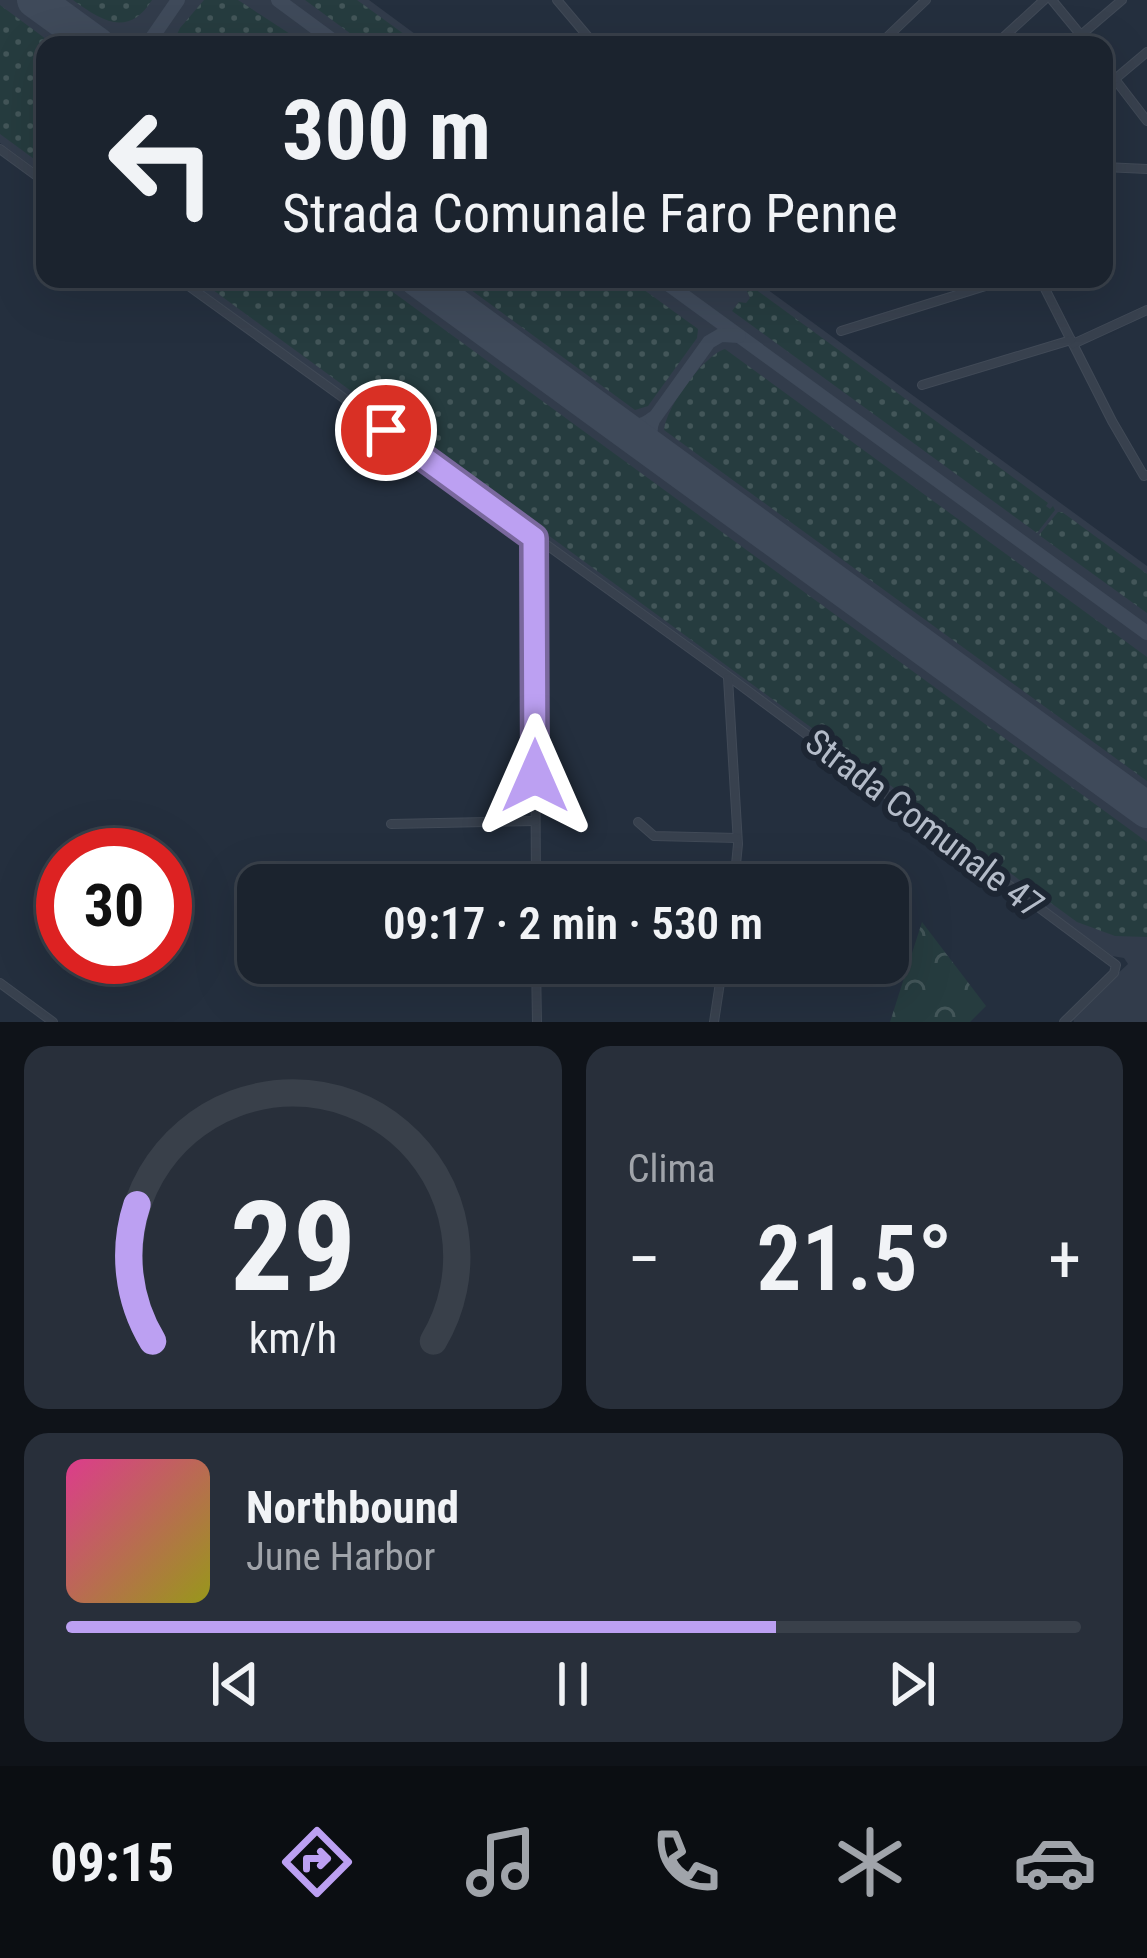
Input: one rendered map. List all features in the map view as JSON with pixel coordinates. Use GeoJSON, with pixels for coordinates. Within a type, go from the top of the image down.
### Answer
{"type":"FeatureCollection","features":[{"type":"Feature","properties":{"kind":"street"},"geometry":{"type":"LineString","coordinates":[[557,0],[587,36]]}},
{"type":"Feature","properties":{"kind":"street"},"geometry":{"type":"LineString","coordinates":[[888,36],[926,0]]}},
{"type":"Feature","properties":{"kind":"street"},"geometry":{"type":"LineString","coordinates":[[1006,36],[1048,0],[1081,35],[1122,0]]}},
{"type":"Feature","properties":{"kind":"street"},"geometry":{"type":"LineString","coordinates":[[1115,79],[1147,52]]}},
{"type":"Feature","properties":{"kind":"street"},"geometry":{"type":"LineString","coordinates":[[1113,76],[1147,121]]}},
{"type":"Feature","properties":{"kind":"street"},"geometry":{"type":"LineString","coordinates":[[0,149],[36,175]]}},
{"type":"Feature","properties":{"kind":"street"},"geometry":{"type":"LineString","coordinates":[[1113,167],[1147,169]]}},
{"type":"Feature","properties":{"kind":"street","name":"Strada Comunale 47"},"geometry":{"type":"LineString","coordinates":[[191,288],[728,676],[1116,965],[1114,973],[1064,1022]]}},
{"type":"Feature","properties":{"kind":"street"},"geometry":{"type":"LineString","coordinates":[[841,331],[980,288]]}},
{"type":"Feature","properties":{"kind":"street"},"geometry":{"type":"LineString","coordinates":[[1045,288],[1112,422],[1147,475]]}},
{"type":"Feature","properties":{"kind":"street"},"geometry":{"type":"LineString","coordinates":[[922,385],[1072,342],[1147,310]]}},
{"type":"Feature","properties":{"kind":"street"},"geometry":{"type":"LineString","coordinates":[[534,538],[536,864]]}},
{"type":"Feature","properties":{"kind":"street"},"geometry":{"type":"LineString","coordinates":[[728,676],[735,864]]}},
{"type":"Feature","properties":{"kind":"street"},"geometry":{"type":"LineString","coordinates":[[391,824],[535,821]]}},
{"type":"Feature","properties":{"kind":"street"},"geometry":{"type":"LineString","coordinates":[[638,822],[654,836],[737,838]]}},
{"type":"Feature","properties":{"kind":"street"},"geometry":{"type":"LineString","coordinates":[[0,983],[52,1022]]}},
{"type":"Feature","properties":{"kind":"street"},"geometry":{"type":"LineString","coordinates":[[536,984],[537,1022]]}},
{"type":"Feature","properties":{"kind":"street"},"geometry":{"type":"LineString","coordinates":[[714,1022],[720,984]]}},
{"type":"Feature","properties":{"kind":"shaded area"},"geometry":{"type":"Polygon","coordinates":[[[0,0],[369,0],[418,36],[36,36],[36,169],[0,143],[0,0]]]}},
{"type":"Feature","properties":{"kind":"shaded area"},"geometry":{"type":"Polygon","coordinates":[[[199,288],[765,288],[1147,566],[1147,1022],[1074,1022],[1072,1016],[1128,964],[199,288]]]}},
{"type":"Feature","properties":{"kind":"green space"},"geometry":{"type":"Polygon","coordinates":[[[73,0],[152,0],[134,19],[114,22],[73,0]]]}},
{"type":"Feature","properties":{"kind":"green space"},"geometry":{"type":"Polygon","coordinates":[[[204,0],[238,0],[293,36],[176,36],[204,0]]]}},
{"type":"Feature","properties":{"kind":"green space"},"geometry":{"type":"Polygon","coordinates":[[[305,0],[357,0],[407,36],[354,36],[305,0]]]}},
{"type":"Feature","properties":{"kind":"green space"},"geometry":{"type":"Polygon","coordinates":[[[0,5],[42,36],[36,36],[36,160],[0,134],[0,5]]]}},
{"type":"Feature","properties":{"kind":"green space"},"geometry":{"type":"Polygon","coordinates":[[[210,288],[387,288],[1147,842],[1147,937],[1115,936],[1077,922],[210,288]]]}},
{"type":"Feature","properties":{"kind":"green space"},"geometry":{"type":"Polygon","coordinates":[[[468,288],[641,288],[698,329],[697,338],[648,406],[635,410],[468,288]]]}},
{"type":"Feature","properties":{"kind":"green space"},"geometry":{"type":"Polygon","coordinates":[[[754,288],[1055,510],[1037,533],[732,311],[750,298],[747,291],[754,288]]]}},
{"type":"Feature","properties":{"kind":"green space"},"geometry":{"type":"Polygon","coordinates":[[[725,349],[1147,657],[1147,781],[664,430],[687,384],[706,361],[725,349]]]}},
{"type":"Feature","properties":{"kind":"green space"},"geometry":{"type":"Polygon","coordinates":[[[1058,512],[1147,574],[1147,613],[1039,535],[1058,512]]]}},
{"type":"Feature","properties":{"kind":"green space"},"geometry":{"type":"Polygon","coordinates":[[[922,922],[986,1006],[970,1022],[890,1022],[902,984],[909,984],[909,963],[922,922]]]}},
{"type":"Feature","properties":{"kind":"taxiway"},"geometry":{"type":"LineString","coordinates":[[153,36],[178,0]]}},
{"type":"Feature","properties":{"kind":"taxiway"},"geometry":{"type":"LineString","coordinates":[[278,0],[327,36]]}},
{"type":"Feature","properties":{"kind":"taxiway"},"geometry":{"type":"LineString","coordinates":[[673,288],[1147,633]]}},
{"type":"Feature","properties":{"kind":"taxiway"},"geometry":{"type":"LineString","coordinates":[[667,460],[653,442],[653,420],[709,342],[721,335],[739,336]]}},
{"type":"Feature","properties":{"kind":"taxiway"},"geometry":{"type":"LineString","coordinates":[[608,418],[637,426],[653,418]]}},
{"type":"Feature","properties":{"kind":"taxiway"},"geometry":{"type":"LineString","coordinates":[[1139,804],[1147,808]]}},
{"type":"Feature","properties":{"kind":"runway"},"geometry":{"type":"LineString","coordinates":[[35,0],[85,36]]}},
{"type":"Feature","properties":{"kind":"runway"},"geometry":{"type":"LineString","coordinates":[[430,288],[1147,810]]}},
{"type":"Feature","properties":{"kind":"route"},"geometry":{"type":"LineString","coordinates":[[386,430],[534,538],[535,776]]}}]}
